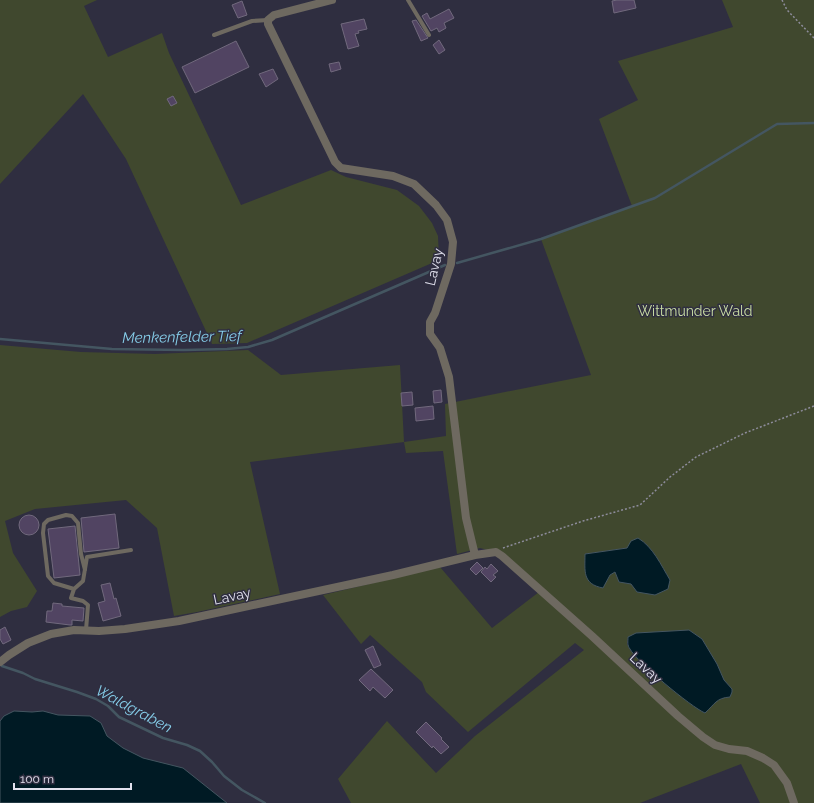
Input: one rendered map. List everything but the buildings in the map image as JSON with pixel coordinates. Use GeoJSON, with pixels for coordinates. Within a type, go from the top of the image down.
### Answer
{"type":"FeatureCollection","features":[{"type":"Feature","properties":{"kind":"street"},"geometry":{"type":"LineString","coordinates":[[268,20],[274,16],[332,0]]}},
{"type":"Feature","properties":{"kind":"street","name":"Lavay"},"geometry":{"type":"LineString","coordinates":[[268,20],[268,24],[335,162],[341,168],[393,176],[414,184],[436,205],[448,220],[453,242],[451,264],[435,313],[430,322],[430,334],[440,348],[449,377],[466,518],[475,555]]}},
{"type":"Feature","properties":{"kind":"street","name":"Lavay"},"geometry":{"type":"LineString","coordinates":[[0,662],[8,655],[28,643],[51,634],[74,630],[99,631],[125,629],[179,621],[401,573],[475,555],[496,552],[592,636],[678,716],[703,737],[715,745],[748,752],[763,758],[774,765],[787,783],[794,803]]}},
{"type":"Feature","properties":{"kind":"lane"},"geometry":{"type":"LineString","coordinates":[[408,0],[429,35]]}},
{"type":"Feature","properties":{"kind":"lane"},"geometry":{"type":"LineString","coordinates":[[214,35],[252,21],[268,20]]}},
{"type":"Feature","properties":{"kind":"lane"},"geometry":{"type":"LineString","coordinates":[[74,589],[54,583],[48,576],[43,532],[44,524],[48,520],[66,515],[72,516],[78,523],[81,554],[85,570]]}},
{"type":"Feature","properties":{"kind":"lane"},"geometry":{"type":"LineString","coordinates":[[86,631],[88,605],[83,601],[71,598],[74,589],[83,581],[87,557],[131,550]]}},
{"type":"Feature","properties":{"kind":"path"},"geometry":{"type":"LineString","coordinates":[[782,0],[787,10],[814,38]]}},
{"type":"Feature","properties":{"kind":"path"},"geometry":{"type":"LineString","coordinates":[[496,552],[505,547],[583,521],[640,505],[670,477],[696,457],[745,433],[814,406]]}},
{"type":"Feature","properties":{"kind":"green space"},"geometry":{"type":"Polygon","coordinates":[[[0,0],[97,0],[84,6],[108,57],[162,33],[169,53],[241,205],[331,170],[346,177],[397,190],[419,206],[432,223],[438,236],[439,260],[247,343],[212,344],[126,159],[83,94],[0,184],[0,0]]]}},
{"type":"Feature","properties":{"kind":"green space","name":"Wittmunder Wald"},"geometry":{"type":"Polygon","coordinates":[[[722,0],[814,0],[814,803],[760,803],[741,764],[640,803],[351,803],[338,779],[387,721],[436,773],[475,736],[584,650],[575,643],[468,732],[426,692],[422,682],[370,635],[361,644],[323,595],[440,567],[492,628],[539,592],[496,552],[480,548],[457,554],[443,451],[406,453],[404,442],[446,436],[445,404],[591,375],[541,239],[632,206],[599,119],[638,100],[618,61],[733,27],[722,0]],[[644,542],[627,548],[585,554],[610,575],[615,572],[619,582],[631,584],[637,592],[646,593],[670,580],[654,553],[644,542]],[[689,630],[628,637],[627,644],[630,650],[664,682],[705,713],[715,702],[732,689],[724,680],[717,664],[702,639],[689,630]]]}},
{"type":"Feature","properties":{"kind":"green space"},"geometry":{"type":"Polygon","coordinates":[[[0,345],[81,352],[155,354],[248,350],[281,375],[400,365],[404,442],[250,462],[280,594],[174,616],[157,528],[126,500],[35,509],[5,521],[13,553],[37,591],[27,607],[11,611],[0,617],[0,345]]]}},
{"type":"Feature","properties":{"kind":"water"},"geometry":{"type":"Polygon","coordinates":[[[638,538],[648,546],[660,562],[670,580],[668,589],[655,595],[637,592],[631,584],[619,582],[615,572],[610,575],[603,588],[596,586],[588,580],[585,571],[585,554],[627,548],[631,541],[638,538]]]}},
{"type":"Feature","properties":{"kind":"water"},"geometry":{"type":"Polygon","coordinates":[[[689,630],[702,639],[717,664],[724,680],[732,689],[730,697],[719,700],[705,713],[665,684],[643,664],[628,645],[628,637],[636,633],[689,630]]]}},
{"type":"Feature","properties":{"kind":"water"},"geometry":{"type":"Polygon","coordinates":[[[14,711],[43,711],[58,715],[90,716],[101,723],[107,736],[123,748],[143,758],[183,768],[227,803],[0,803],[0,721],[4,716],[14,711]]]}},
{"type":"Feature","properties":{"kind":"waterway"},"geometry":{"type":"LineString","coordinates":[[457,263],[541,239],[655,198],[777,124],[814,123]]}},
{"type":"Feature","properties":{"kind":"waterway","name":"Menkenfelder Tief"},"geometry":{"type":"LineString","coordinates":[[0,339],[112,349],[184,350],[248,347],[272,340],[445,265]]}},
{"type":"Feature","properties":{"kind":"waterway","name":"Waldgraben"},"geometry":{"type":"LineString","coordinates":[[2,666],[35,679],[96,699],[108,706],[119,717],[163,738],[187,745],[200,751],[224,776],[242,790],[265,803]]}}]}
